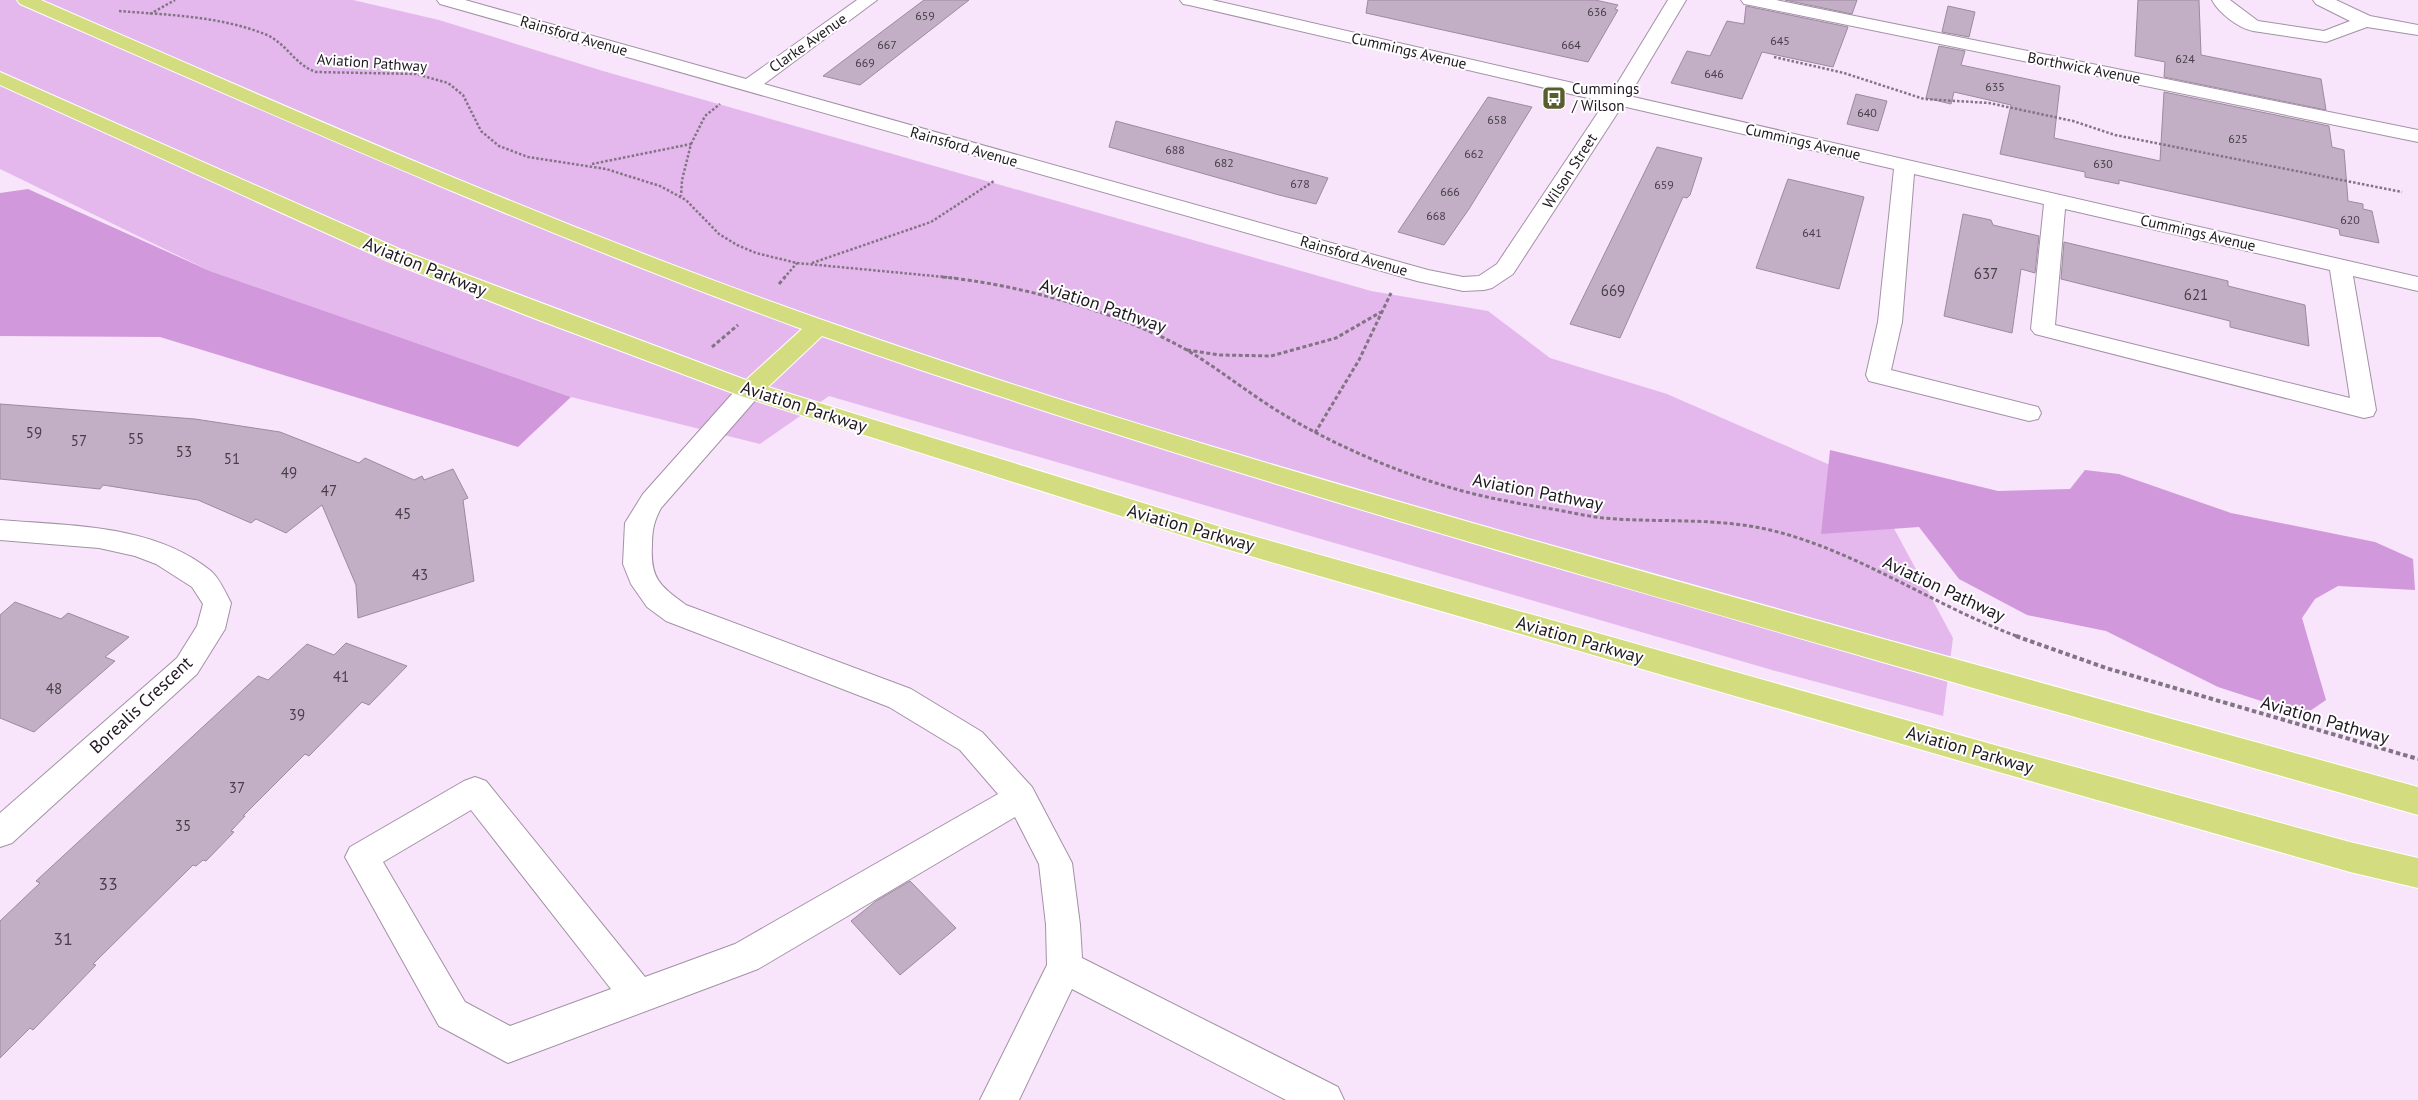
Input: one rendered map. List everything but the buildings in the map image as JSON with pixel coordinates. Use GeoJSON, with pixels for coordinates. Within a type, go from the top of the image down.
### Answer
{"type":"FeatureCollection","features":[{"type":"Feature","properties":{"kind":"main road"},"geometry":{"type":"LineString","coordinates":[[26,0],[410,168],[559,230],[818,328],[984,384],[1315,488],[1729,608],[2418,801]]}},
{"type":"Feature","properties":{"kind":"main road","name":"Aviation Parkway"},"geometry":{"type":"LineString","coordinates":[[0,78],[398,257],[544,314],[750,390],[1218,537],[1992,757],[2418,873]]}},
{"type":"Feature","properties":{"kind":"main road"},"geometry":{"type":"LineString","coordinates":[[750,390],[818,328]]}},
{"type":"Feature","properties":{"kind":"street","name":"Rainsford Avenue"},"geometry":{"type":"LineString","coordinates":[[446,0],[1402,270],[1463,284],[1484,283]]}},
{"type":"Feature","properties":{"kind":"street","name":"Clarke Avenue"},"geometry":{"type":"LineString","coordinates":[[748,86],[868,0]]}},
{"type":"Feature","properties":{"kind":"street","name":"Cummings Avenue"},"geometry":{"type":"LineString","coordinates":[[1189,0],[2418,284]]}},
{"type":"Feature","properties":{"kind":"street","name":"Wilson Street"},"geometry":{"type":"LineString","coordinates":[[1484,283],[1505,269],[1617,99],[1677,0]]}},
{"type":"Feature","properties":{"kind":"street","name":"Borthwick Avenue"},"geometry":{"type":"LineString","coordinates":[[1750,0],[2418,136]]}},
{"type":"Feature","properties":{"kind":"street"},"geometry":{"type":"LineString","coordinates":[[2221,0],[2224,6],[2253,26],[2326,37],[2364,21]]}},
{"type":"Feature","properties":{"kind":"street"},"geometry":{"type":"LineString","coordinates":[[2322,0],[2364,21],[2418,30]]}},
{"type":"Feature","properties":{"kind":"street"},"geometry":{"type":"LineString","coordinates":[[1905,166],[1890,322],[1878,375],[2029,413]]}},
{"type":"Feature","properties":{"kind":"street"},"geometry":{"type":"LineString","coordinates":[[2055,200],[2042,329],[2364,410],[2340,266]]}},
{"type":"Feature","properties":{"kind":"street"},"geometry":{"type":"LineString","coordinates":[[750,390],[652,501],[640,523],[637,544],[637,564],[644,584],[657,599],[676,613],[690,620],[900,698],[971,741],[1021,797],[1055,863],[1063,925],[1065,966],[999,1100]]}},
{"type":"Feature","properties":{"kind":"street","name":"Borealis Crescent"},"geometry":{"type":"LineString","coordinates":[[0,530],[99,538],[139,547],[166,557],[202,578],[217,603],[211,629],[187,666],[0,833]]}},
{"type":"Feature","properties":{"kind":"street"},"geometry":{"type":"LineString","coordinates":[[639,997],[475,791],[362,857],[452,1014],[508,1045],[639,997],[746,957],[1021,797]]}},
{"type":"Feature","properties":{"kind":"street"},"geometry":{"type":"LineString","coordinates":[[1065,966],[1325,1100]]}},
{"type":"Feature","properties":{"kind":"path"},"geometry":{"type":"LineString","coordinates":[[149,14],[175,0]]}},
{"type":"Feature","properties":{"kind":"path","name":"Aviation Pathway"},"geometry":{"type":"LineString","coordinates":[[110,10],[215,21],[260,32],[284,45],[298,64],[318,72],[408,75],[446,81],[461,91],[477,126],[485,136],[499,146],[514,153],[539,159],[589,165],[644,181],[681,196],[720,235],[749,250],[797,263],[965,279],[1008,288],[1096,312],[1141,329],[1184,350],[1315,433],[1408,473],[1498,500],[1602,518],[1730,523],[1769,530],[1821,545],[2003,631],[2106,668],[2418,759]]}},
{"type":"Feature","properties":{"kind":"path"},"geometry":{"type":"LineString","coordinates":[[1774,57],[1844,73],[1924,99],[1989,103],[2073,121],[2115,135],[2402,192]]}},
{"type":"Feature","properties":{"kind":"path"},"geometry":{"type":"LineString","coordinates":[[681,196],[682,180],[691,144],[704,116],[709,110],[748,86]]}},
{"type":"Feature","properties":{"kind":"path","name":"Aviation Pathway"},"geometry":{"type":"LineString","coordinates":[[589,165],[691,144]]}},
{"type":"Feature","properties":{"kind":"path"},"geometry":{"type":"LineString","coordinates":[[808,264],[932,222],[1018,162]]}},
{"type":"Feature","properties":{"kind":"path"},"geometry":{"type":"LineString","coordinates":[[778,285],[797,263]]}},
{"type":"Feature","properties":{"kind":"path"},"geometry":{"type":"LineString","coordinates":[[1315,433],[1358,360],[1402,270]]}},
{"type":"Feature","properties":{"kind":"path"},"geometry":{"type":"LineString","coordinates":[[1184,350],[1220,355],[1271,356],[1336,338],[1381,312]]}},
{"type":"Feature","properties":{"kind":"path"},"geometry":{"type":"LineString","coordinates":[[705,353],[740,324]]}},
{"type":"Feature","properties":{"kind":"shaded area"},"geometry":{"type":"Polygon","coordinates":[[[0,0],[353,0],[439,20],[603,71],[1371,291],[1488,311],[1550,358],[1667,394],[1869,482],[1953,638],[1943,716],[1772,670],[829,396],[760,444],[571,397],[210,271],[0,169],[0,0]]]}},
{"type":"Feature","properties":{"kind":"shaded area"},"geometry":{"type":"Polygon","coordinates":[[[28,189],[210,271],[571,397],[518,447],[160,337],[0,336],[0,193],[28,189]]]}},
{"type":"Feature","properties":{"kind":"shaded area"},"geometry":{"type":"Polygon","coordinates":[[[1830,450],[1998,491],[2070,489],[2085,470],[2119,474],[2231,513],[2375,542],[2413,559],[2415,590],[2338,586],[2315,599],[2302,618],[2326,700],[2304,715],[2218,687],[2106,631],[2027,615],[1959,579],[1919,527],[1821,534],[1830,450]]]}},
{"type":"Feature","properties":{"kind":"place","name":"Cummings / Wilson"},"geometry":{"type":"Point","coordinates":[1554,98]}}]}
